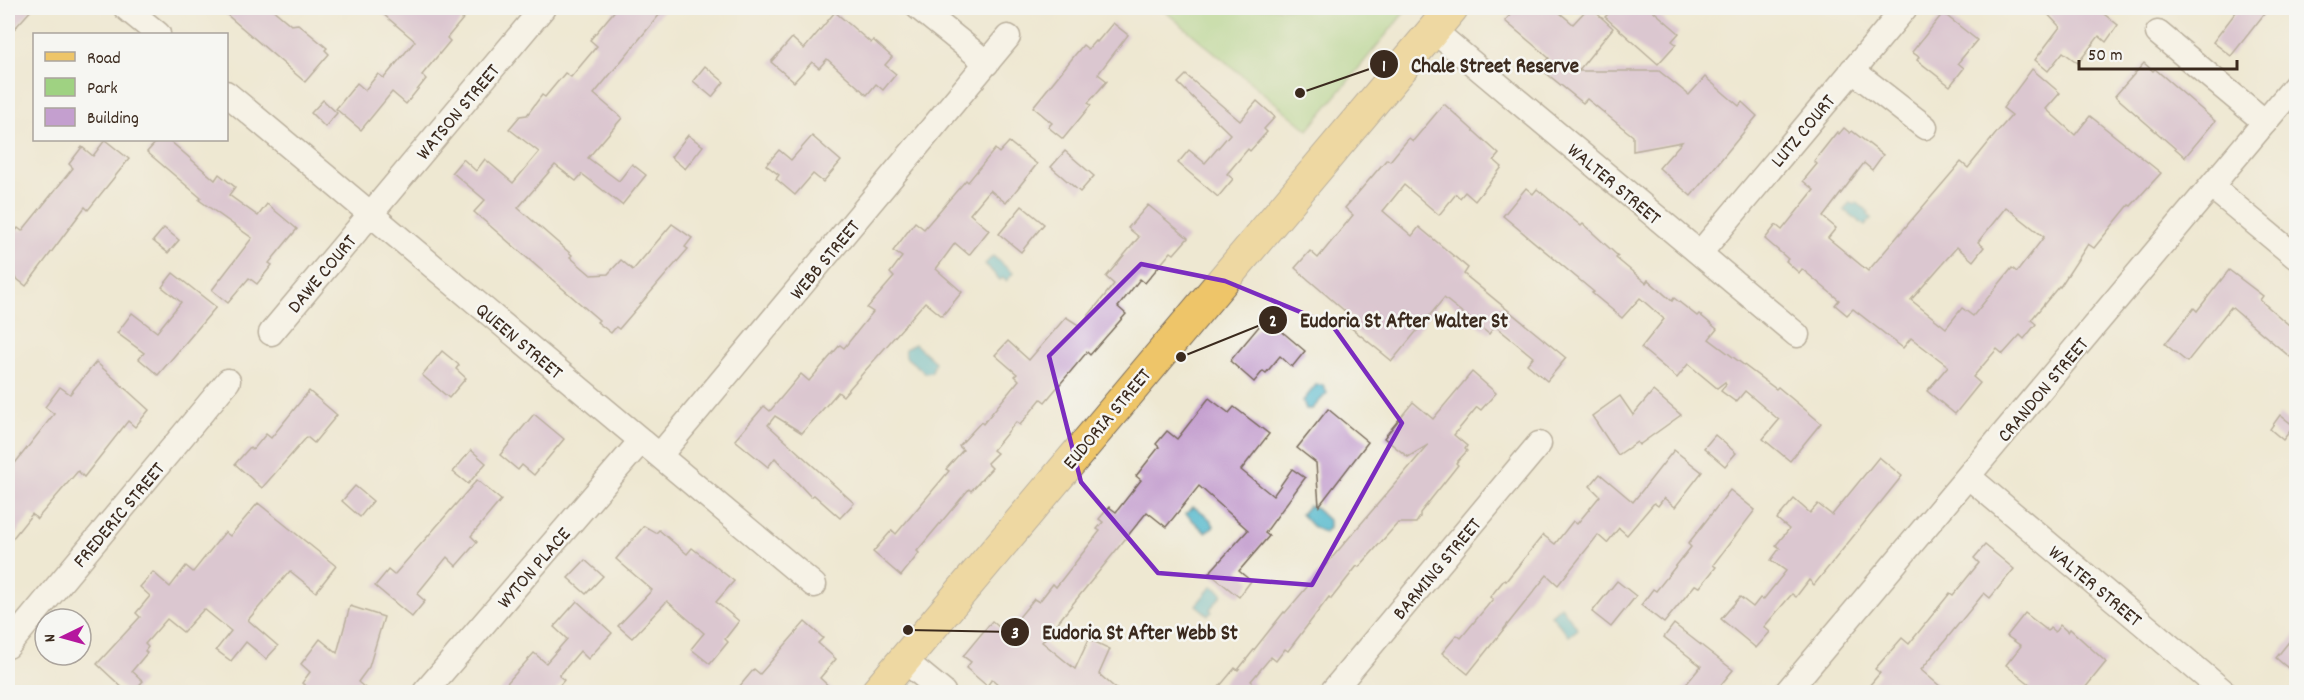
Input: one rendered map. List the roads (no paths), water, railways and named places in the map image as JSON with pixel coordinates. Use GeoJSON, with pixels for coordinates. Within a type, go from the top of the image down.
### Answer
{"type":"FeatureCollection","features":[{"type":"Feature","properties":{"kind":"main road","name":"EUDORIA STREET"},"geometry":{"type":"LineString","coordinates":[[877,693],[1442,19]]}},
{"type":"Feature","properties":{"kind":"street"},"geometry":{"type":"LineString","coordinates":[[126,8],[157,33]]}},
{"type":"Feature","properties":{"kind":"street","name":"WATSON STREET"},"geometry":{"type":"LineString","coordinates":[[371,214],[543,8]]}},
{"type":"Feature","properties":{"kind":"street"},"geometry":{"type":"LineString","coordinates":[[919,8],[987,63]]}},
{"type":"Feature","properties":{"kind":"street","name":"LUTZ COURT"},"geometry":{"type":"LineString","coordinates":[[1700,254],[1905,8]]}},
{"type":"Feature","properties":{"kind":"street","name":"WALTER STREET"},"geometry":{"type":"LineString","coordinates":[[1442,19],[1700,254],[1797,335]]}},
{"type":"Feature","properties":{"kind":"street"},"geometry":{"type":"LineString","coordinates":[[2158,33],[2265,122]]}},
{"type":"Feature","properties":{"kind":"street","name":"WEBB STREET"},"geometry":{"type":"LineString","coordinates":[[660,455],[1008,37]]}},
{"type":"Feature","properties":{"kind":"street"},"geometry":{"type":"LineString","coordinates":[[1852,70],[1925,127]]}},
{"type":"Feature","properties":{"kind":"street","name":"CRANDON STREET"},"geometry":{"type":"LineString","coordinates":[[1787,693],[2296,85]]}},
{"type":"Feature","properties":{"kind":"street","name":"QUEEN STREET"},"geometry":{"type":"LineString","coordinates":[[228,95],[814,585]]}},
{"type":"Feature","properties":{"kind":"street"},"geometry":{"type":"LineString","coordinates":[[2212,187],[2296,257]]}},
{"type":"Feature","properties":{"kind":"street","name":"DAWE COURT"},"geometry":{"type":"LineString","coordinates":[[272,333],[371,214]]}},
{"type":"Feature","properties":{"kind":"street","name":"FREDERIC STREET"},"geometry":{"type":"LineString","coordinates":[[8,646],[228,381]]}},
{"type":"Feature","properties":{"kind":"street","name":"WYTON PLACE"},"geometry":{"type":"LineString","coordinates":[[425,693],[640,441]]}},
{"type":"Feature","properties":{"kind":"street","name":"BARMING STREET"},"geometry":{"type":"LineString","coordinates":[[1332,693],[1539,444]]}},
{"type":"Feature","properties":{"kind":"street","name":"WALTER STREET"},"geometry":{"type":"LineString","coordinates":[[1969,477],[2224,693]]}},
{"type":"Feature","properties":{"kind":"street"},"geometry":{"type":"LineString","coordinates":[[904,660],[943,693]]}},
{"type":"Feature","properties":{"kind":"water"},"geometry":{"type":"Polygon","coordinates":[[[1850,202],[1854,205],[1856,202],[1869,212],[1867,214],[1872,218],[1865,226],[1844,210],[1850,202]]]}},
{"type":"Feature","properties":{"kind":"water"},"geometry":{"type":"Polygon","coordinates":[[[993,256],[1013,273],[1006,281],[1003,278],[1000,280],[985,264],[993,256]]]}},
{"type":"Feature","properties":{"kind":"water"},"geometry":{"type":"Polygon","coordinates":[[[915,344],[935,362],[932,372],[925,373],[906,357],[905,349],[915,344]]]}},
{"type":"Feature","properties":{"kind":"water"},"geometry":{"type":"Polygon","coordinates":[[[1316,385],[1323,385],[1327,393],[1312,409],[1306,409],[1303,401],[1316,385]]]}},
{"type":"Feature","properties":{"kind":"water"},"geometry":{"type":"Polygon","coordinates":[[[1308,506],[1314,507],[1329,521],[1329,528],[1324,533],[1312,526],[1301,514],[1308,506]]]}},
{"type":"Feature","properties":{"kind":"water"},"geometry":{"type":"Polygon","coordinates":[[[1192,507],[1204,514],[1214,526],[1205,532],[1186,514],[1192,507]]]}},
{"type":"Feature","properties":{"kind":"water"},"geometry":{"type":"Polygon","coordinates":[[[1212,586],[1222,595],[1210,609],[1212,612],[1208,615],[1196,605],[1212,586]]]}},
{"type":"Feature","properties":{"kind":"water"},"geometry":{"type":"Polygon","coordinates":[[[1561,606],[1578,629],[1569,636],[1551,615],[1561,606]]]}},
{"type":"Feature","properties":{"kind":"place","name":"Chale Street Reserve"},"geometry":{"type":"Point","coordinates":[1300,93]}},
{"type":"Feature","properties":{"kind":"place","name":"Eudoria St After Walter St"},"geometry":{"type":"Point","coordinates":[1181,357]}},
{"type":"Feature","properties":{"kind":"place","name":"Eudoria St After Webb St"},"geometry":{"type":"Point","coordinates":[908,630]}}]}
